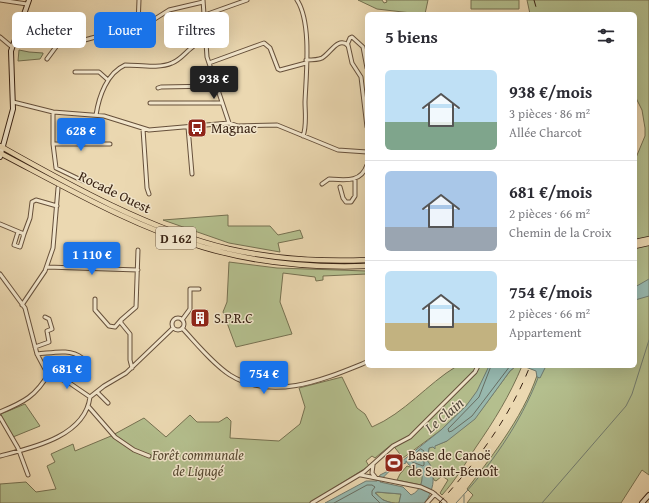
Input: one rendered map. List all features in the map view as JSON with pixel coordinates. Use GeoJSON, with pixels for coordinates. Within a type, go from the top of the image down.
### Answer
{"type":"FeatureCollection","features":[{"type":"Feature","properties":{"kind":"main road","name":"Rocade Ouest"},"geometry":{"type":"LineString","coordinates":[[1,151],[39,169],[45,170],[138,216],[204,242],[280,258],[328,261],[365,260]]}},
{"type":"Feature","properties":{"kind":"main road","name":"Rocade Ouest"},"geometry":{"type":"LineString","coordinates":[[1,151],[130,219],[202,247],[247,258],[280,263],[327,267],[365,266]]}},
{"type":"Feature","properties":{"kind":"main road"},"geometry":{"type":"LineString","coordinates":[[637,242],[649,239]]}},
{"type":"Feature","properties":{"kind":"main road"},"geometry":{"type":"LineString","coordinates":[[637,246],[649,243]]}},
{"type":"Feature","properties":{"kind":"street"},"geometry":{"type":"LineString","coordinates":[[0,0],[28,2],[25,12]]}},
{"type":"Feature","properties":{"kind":"street"},"geometry":{"type":"LineString","coordinates":[[139,0],[139,12]]}},
{"type":"Feature","properties":{"kind":"street"},"geometry":{"type":"LineString","coordinates":[[213,12],[247,0]]}},
{"type":"Feature","properties":{"kind":"street"},"geometry":{"type":"LineString","coordinates":[[298,0],[301,6],[306,32],[303,136]]}},
{"type":"Feature","properties":{"kind":"street"},"geometry":{"type":"LineString","coordinates":[[156,18],[169,10],[203,1],[205,12]]}},
{"type":"Feature","properties":{"kind":"street"},"geometry":{"type":"LineString","coordinates":[[0,37],[12,47],[13,102],[12,117],[1,151]]}},
{"type":"Feature","properties":{"kind":"street"},"geometry":{"type":"LineString","coordinates":[[365,58],[363,47],[354,37],[350,38],[348,44],[352,63],[360,77],[365,113]]}},
{"type":"Feature","properties":{"kind":"street"},"geometry":{"type":"LineString","coordinates":[[209,63],[264,43],[269,46],[278,69],[280,70],[323,57],[339,43],[348,44]]}},
{"type":"Feature","properties":{"kind":"street"},"geometry":{"type":"LineString","coordinates":[[47,59],[55,48]]}},
{"type":"Feature","properties":{"kind":"street"},"geometry":{"type":"LineString","coordinates":[[96,115],[108,80],[115,71],[125,64],[169,64],[178,60],[191,48]]}},
{"type":"Feature","properties":{"kind":"street"},"geometry":{"type":"LineString","coordinates":[[206,48],[209,63],[228,123]]}},
{"type":"Feature","properties":{"kind":"street"},"geometry":{"type":"LineString","coordinates":[[74,72],[99,72],[108,80]]}},
{"type":"Feature","properties":{"kind":"street"},"geometry":{"type":"LineString","coordinates":[[158,88],[217,86]]}},
{"type":"Feature","properties":{"kind":"street"},"geometry":{"type":"LineString","coordinates":[[13,102],[53,112],[96,115],[143,129],[188,128],[228,123],[237,126],[274,124],[343,152],[365,152]]}},
{"type":"Feature","properties":{"kind":"street"},"geometry":{"type":"LineString","coordinates":[[150,103],[222,103]]}},
{"type":"Feature","properties":{"kind":"street"},"geometry":{"type":"LineString","coordinates":[[53,112],[53,144],[56,168],[83,181]]}},
{"type":"Feature","properties":{"kind":"street"},"geometry":{"type":"LineString","coordinates":[[188,128],[192,174]]}},
{"type":"Feature","properties":{"kind":"street"},"geometry":{"type":"LineString","coordinates":[[143,129],[147,188],[149,194]]}},
{"type":"Feature","properties":{"kind":"street"},"geometry":{"type":"LineString","coordinates":[[53,144],[110,144]]}},
{"type":"Feature","properties":{"kind":"street"},"geometry":{"type":"LineString","coordinates":[[322,184],[328,179],[355,180],[362,175],[365,169]]}},
{"type":"Feature","properties":{"kind":"street"},"geometry":{"type":"LineString","coordinates":[[340,187],[344,200],[346,202],[351,202],[355,196],[355,180]]}},
{"type":"Feature","properties":{"kind":"street"},"geometry":{"type":"LineString","coordinates":[[22,304],[47,267],[54,241],[58,188]]}},
{"type":"Feature","properties":{"kind":"street"},"geometry":{"type":"LineString","coordinates":[[18,232],[14,245],[20,247],[30,218],[32,202],[36,200],[57,206]]}},
{"type":"Feature","properties":{"kind":"street"},"geometry":{"type":"LineString","coordinates":[[0,224],[24,234]]}},
{"type":"Feature","properties":{"kind":"street"},"geometry":{"type":"LineString","coordinates":[[95,299],[95,310],[109,326],[115,327],[136,307],[138,250]]}},
{"type":"Feature","properties":{"kind":"street"},"geometry":{"type":"LineString","coordinates":[[47,267],[138,270]]}},
{"type":"Feature","properties":{"kind":"street"},"geometry":{"type":"LineString","coordinates":[[0,274],[22,304],[29,321],[37,354],[49,373],[71,384],[90,397]]}},
{"type":"Feature","properties":{"kind":"street"},"geometry":{"type":"LineString","coordinates":[[182,328],[184,324],[182,320],[190,309],[190,289],[199,289]]}},
{"type":"Feature","properties":{"kind":"street"},"geometry":{"type":"LineString","coordinates":[[35,347],[49,342],[48,331],[52,329],[50,319],[45,317]]}},
{"type":"Feature","properties":{"kind":"street"},"geometry":{"type":"LineString","coordinates":[[173,328],[172,323],[174,319],[178,318],[182,320]]}},
{"type":"Feature","properties":{"kind":"street"},"geometry":{"type":"LineString","coordinates":[[121,320],[121,323],[130,334],[131,338],[130,360],[132,368]]}},
{"type":"Feature","properties":{"kind":"street"},"geometry":{"type":"LineString","coordinates":[[173,328],[178,330],[182,328]]}},
{"type":"Feature","properties":{"kind":"street"},"geometry":{"type":"LineString","coordinates":[[0,456],[19,451],[64,434],[81,418],[88,406],[90,397],[132,368],[173,328]]}},
{"type":"Feature","properties":{"kind":"street"},"geometry":{"type":"LineString","coordinates":[[182,328],[223,370],[240,381],[255,386],[271,387],[310,382],[365,363]]}},
{"type":"Feature","properties":{"kind":"street"},"geometry":{"type":"LineString","coordinates":[[37,354],[66,352],[73,353],[82,358]]}},
{"type":"Feature","properties":{"kind":"street"},"geometry":{"type":"LineString","coordinates":[[312,503],[368,470],[393,446],[413,434],[453,391],[475,372],[477,368]]}},
{"type":"Feature","properties":{"kind":"street"},"geometry":{"type":"LineString","coordinates":[[0,412],[34,395],[49,373]]}},
{"type":"Feature","properties":{"kind":"street"},"geometry":{"type":"LineString","coordinates":[[97,392],[108,403]]}},
{"type":"Feature","properties":{"kind":"street"},"geometry":{"type":"LineString","coordinates":[[88,406],[115,436],[134,450],[149,456]]}},
{"type":"Feature","properties":{"kind":"street"},"geometry":{"type":"LineString","coordinates":[[0,417],[19,451],[28,475]]}},
{"type":"Feature","properties":{"kind":"street"},"geometry":{"type":"LineString","coordinates":[[373,464],[372,471],[376,478]]}},
{"type":"Feature","properties":{"kind":"street"},"geometry":{"type":"LineString","coordinates":[[368,470],[370,475],[376,478]]}},
{"type":"Feature","properties":{"kind":"street"},"geometry":{"type":"LineString","coordinates":[[359,476],[416,486],[434,493],[445,503]]}},
{"type":"Feature","properties":{"kind":"street"},"geometry":{"type":"LineString","coordinates":[[427,503],[434,493]]}},
{"type":"Feature","properties":{"kind":"street"},"geometry":{"type":"LineString","coordinates":[[642,503],[649,495]]}},
{"type":"Feature","properties":{"kind":"green space"},"geometry":{"type":"Polygon","coordinates":[[[358,0],[382,0],[384,3],[387,2],[386,0],[428,0],[425,12],[403,12],[377,9],[358,0]]]}},
{"type":"Feature","properties":{"kind":"green space"},"geometry":{"type":"Polygon","coordinates":[[[471,0],[519,0],[519,9],[471,9],[471,0]]]}},
{"type":"Feature","properties":{"kind":"green space"},"geometry":{"type":"Polygon","coordinates":[[[527,0],[649,0],[649,475],[642,470],[621,503],[467,503],[473,495],[467,489],[499,446],[519,415],[539,368],[637,368],[637,155],[645,136],[645,128],[642,110],[637,100],[637,12],[530,12],[527,0]]]}},
{"type":"Feature","properties":{"kind":"green space"},"geometry":{"type":"Polygon","coordinates":[[[19,50],[43,54],[40,59],[18,61],[19,50]]]}},
{"type":"Feature","properties":{"kind":"green space"},"geometry":{"type":"Polygon","coordinates":[[[228,215],[228,226],[270,226],[278,235],[300,230],[303,238],[278,243],[280,252],[229,243],[163,220],[228,215]]]}},
{"type":"Feature","properties":{"kind":"green space"},"geometry":{"type":"Polygon","coordinates":[[[229,262],[277,268],[365,271],[365,274],[323,276],[323,280],[316,281],[315,277],[283,273],[280,302],[292,334],[236,347],[223,312],[227,302],[229,262]]]}},
{"type":"Feature","properties":{"kind":"green space","name":"Forêt communale de Ligugé"},"geometry":{"type":"Polygon","coordinates":[[[454,368],[496,368],[466,406],[441,430],[403,458],[392,444],[375,458],[372,456],[366,461],[369,466],[310,503],[0,503],[0,484],[26,482],[36,492],[56,489],[47,466],[55,462],[51,454],[73,444],[75,451],[111,436],[144,418],[166,437],[190,415],[197,422],[219,422],[227,417],[231,421],[230,438],[279,441],[300,424],[305,407],[299,388],[342,377],[357,408],[365,414],[372,427],[395,414],[454,368]]]}},
{"type":"Feature","properties":{"kind":"green space"},"geometry":{"type":"Polygon","coordinates":[[[514,368],[521,368],[501,408],[460,472],[442,495],[440,493],[448,480],[442,476],[436,481],[434,480],[427,460],[429,448],[447,441],[450,436],[467,425],[479,413],[514,368]]]}},
{"type":"Feature","properties":{"kind":"green space"},"geometry":{"type":"Polygon","coordinates":[[[25,404],[40,426],[13,437],[1,414],[25,404]]]}},
{"type":"Feature","properties":{"kind":"green space"},"geometry":{"type":"Polygon","coordinates":[[[407,466],[420,470],[423,476],[421,485],[397,480],[407,466]]]}},
{"type":"Feature","properties":{"kind":"green space"},"geometry":{"type":"Polygon","coordinates":[[[375,492],[401,494],[399,503],[386,501],[380,498],[375,492]]]}},
{"type":"Feature","properties":{"kind":"water"},"geometry":{"type":"Polygon","coordinates":[[[649,279],[649,296],[637,299],[637,286],[649,279]]]}},
{"type":"Feature","properties":{"kind":"water"},"geometry":{"type":"Polygon","coordinates":[[[488,368],[514,368],[475,419],[447,441],[435,446],[435,449],[433,447],[429,448],[427,460],[431,466],[433,484],[425,503],[399,503],[401,494],[377,492],[375,493],[383,500],[392,503],[325,503],[366,481],[377,481],[380,475],[392,469],[441,430],[466,406],[477,391],[488,368]],[[406,461],[406,463],[387,473],[380,482],[403,487],[411,495],[417,491],[421,484],[421,470],[409,465],[406,461]]]}},
{"type":"Feature","properties":{"kind":"water"},"geometry":{"type":"Polygon","coordinates":[[[528,368],[545,368],[540,378],[537,377],[536,371],[528,368]]]}},
{"type":"Feature","properties":{"kind":"waterway"},"geometry":{"type":"LineString","coordinates":[[542,503],[626,406],[632,394],[649,340]]}},
{"type":"Feature","properties":{"kind":"waterway"},"geometry":{"type":"LineString","coordinates":[[456,503],[481,475],[503,444],[522,412],[538,378]]}},
{"type":"Feature","properties":{"kind":"waterway"},"geometry":{"type":"LineString","coordinates":[[464,495],[464,503]]}},
{"type":"Feature","properties":{"kind":"railway"},"geometry":{"type":"LineString","coordinates":[[534,0],[537,12]]}},
{"type":"Feature","properties":{"kind":"railway"},"geometry":{"type":"LineString","coordinates":[[439,503],[453,488],[491,439],[513,403],[529,368]]}},
{"type":"Feature","properties":{"kind":"place","name":"Magnac"},"geometry":{"type":"Point","coordinates":[197,128]}},
{"type":"Feature","properties":{"kind":"place","name":"S.P.R.C"},"geometry":{"type":"Point","coordinates":[200,318]}},
{"type":"Feature","properties":{"kind":"place","name":"Base de Canoë de Saint-Benoît"},"geometry":{"type":"Point","coordinates":[394,463]}},
{"type":"Feature","properties":{"kind":"water label","name":"Le Clain"},"geometry":{"type":"Point","coordinates":[444,415]}}]}
